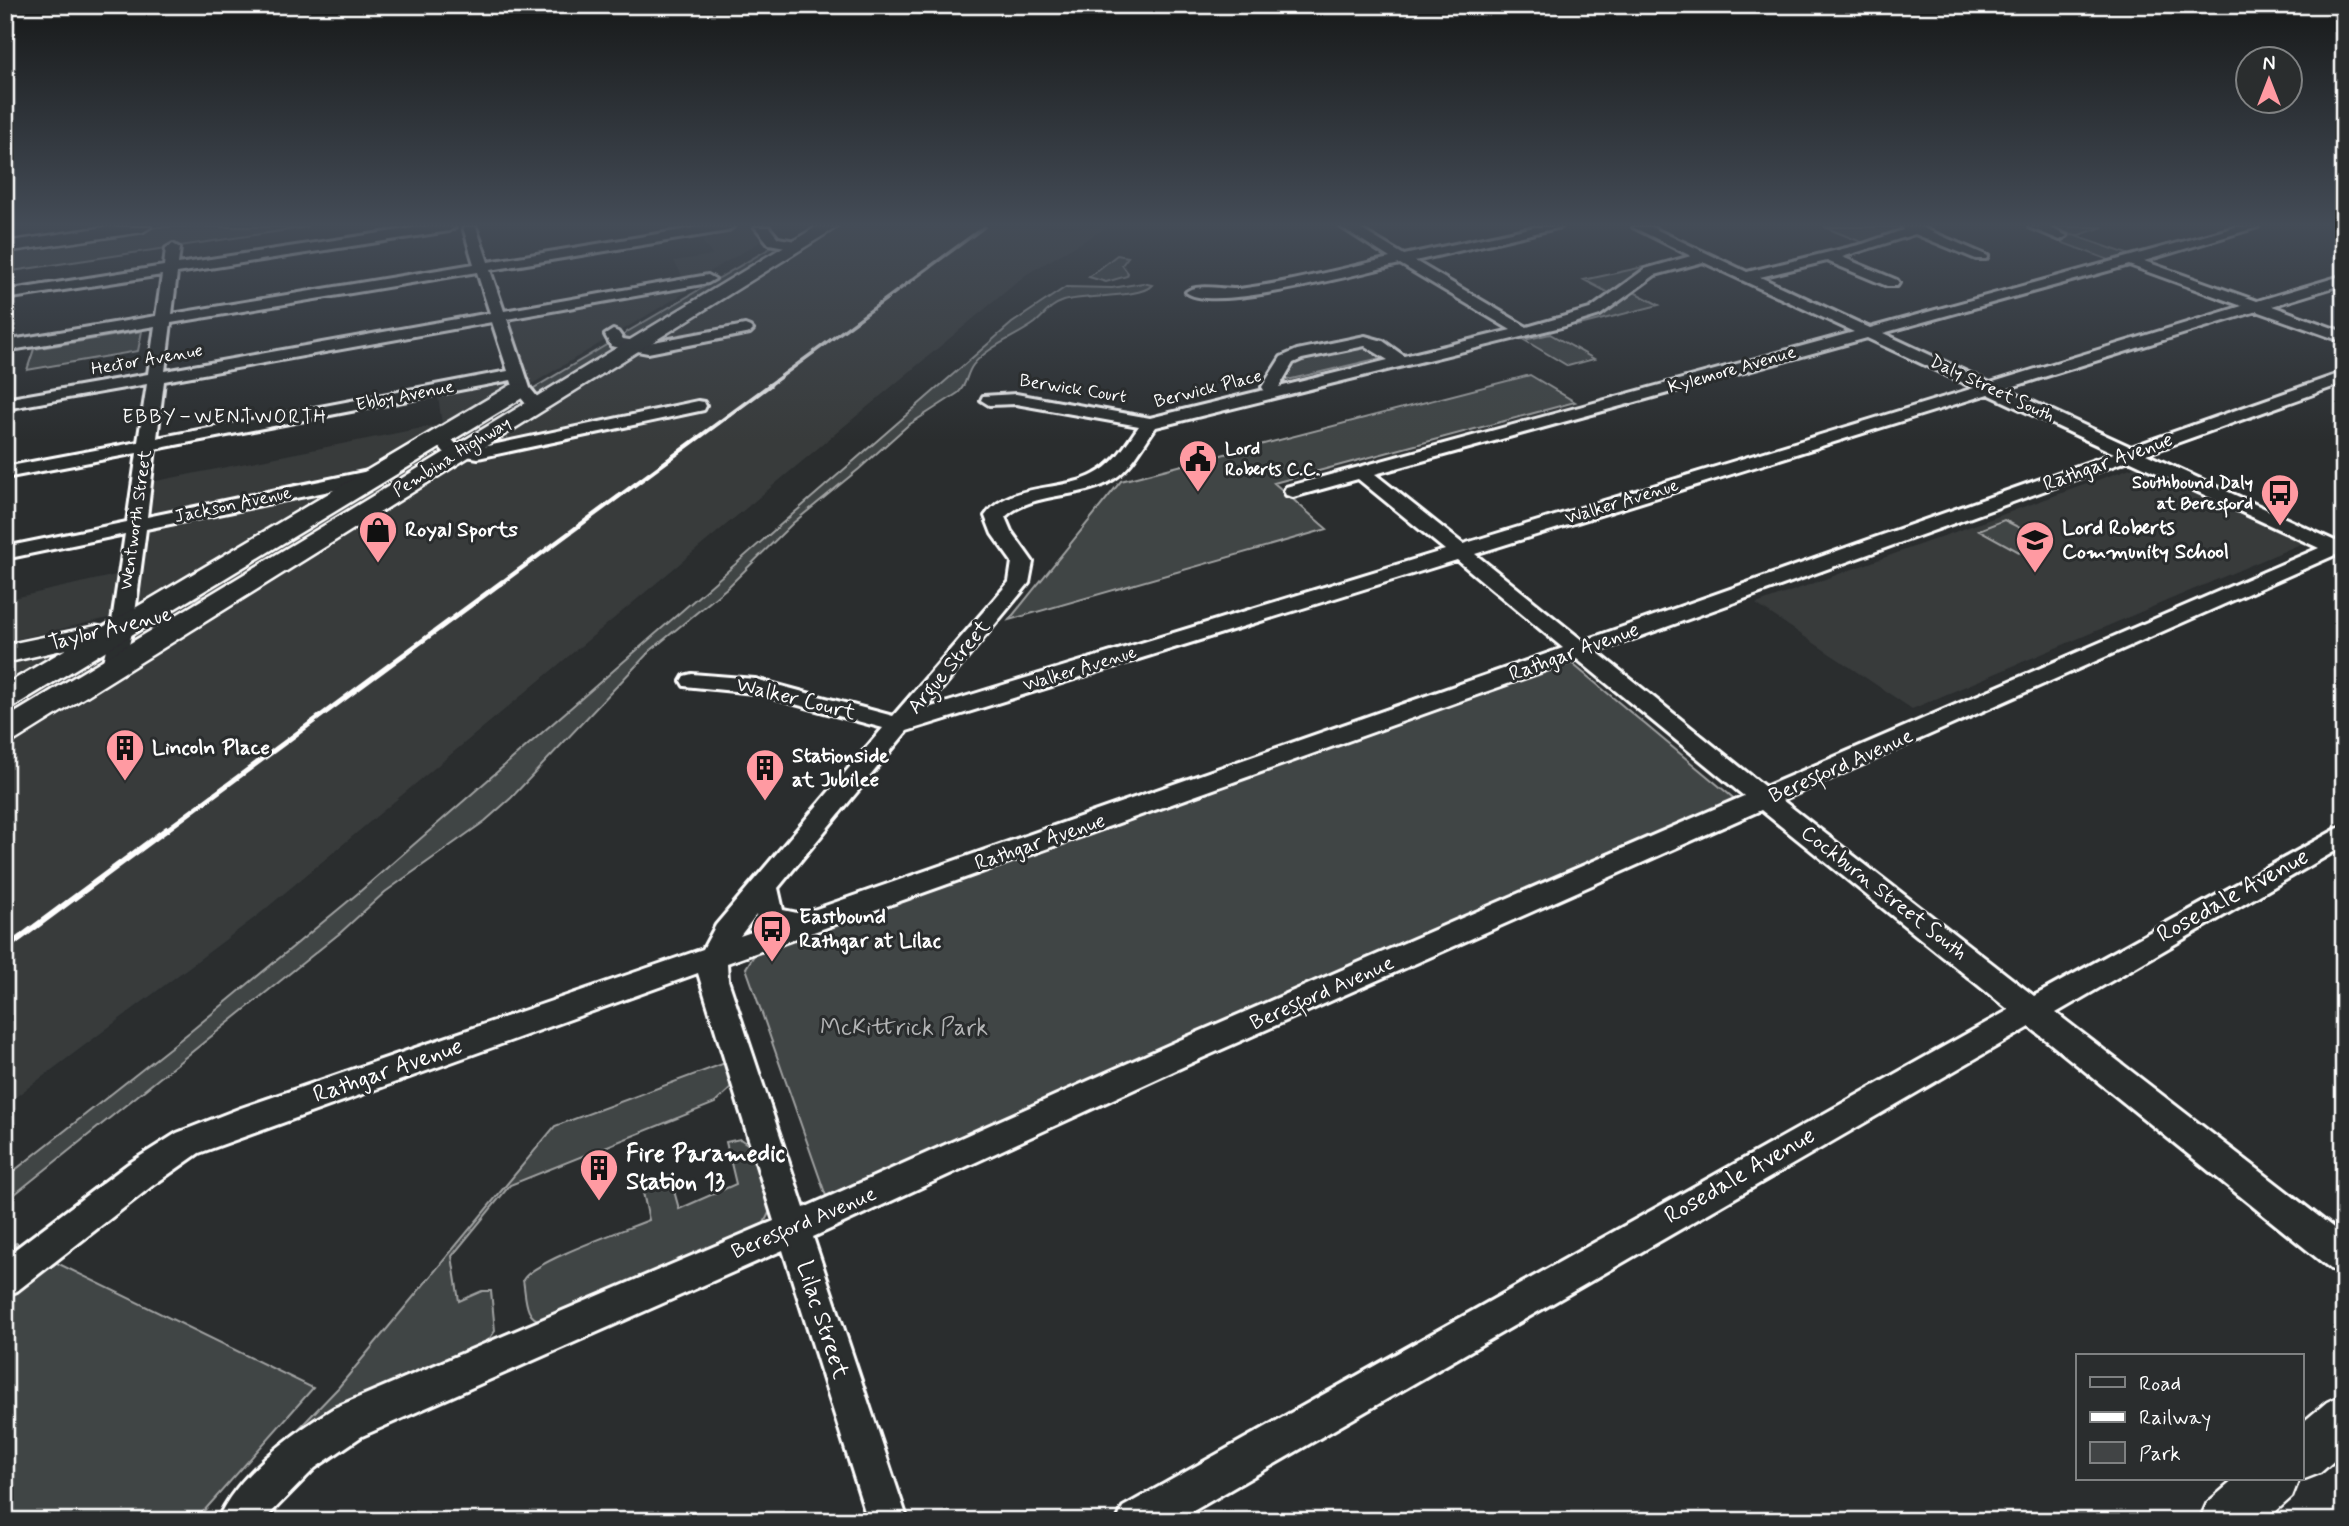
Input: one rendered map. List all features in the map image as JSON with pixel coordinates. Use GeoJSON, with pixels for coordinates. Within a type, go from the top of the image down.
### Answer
{"type":"FeatureCollection","features":[{"type":"Feature","properties":{"kind":"main road","name":"Pembina Highway"},"geometry":{"type":"LineString","coordinates":[[593,347],[622,340],[681,298]]}},
{"type":"Feature","properties":{"kind":"main road","name":"Pembina Highway"},"geometry":{"type":"LineString","coordinates":[[160,606],[440,437],[529,386],[622,340],[686,298]]}},
{"type":"Feature","properties":{"kind":"main road","name":"Pembina Highway"},"geometry":{"type":"LineString","coordinates":[[5,733],[463,450],[529,386]]}},
{"type":"Feature","properties":{"kind":"main road","name":"Taylor Avenue"},"geometry":{"type":"LineString","coordinates":[[5,642],[214,603]]}},
{"type":"Feature","properties":{"kind":"main road","name":"Taylor Avenue"},"geometry":{"type":"LineString","coordinates":[[5,654],[122,621],[160,606]]}},
{"type":"Feature","properties":{"kind":"main road"},"geometry":{"type":"LineString","coordinates":[[5,698],[122,621]]}},
{"type":"Feature","properties":{"kind":"main road"},"geometry":{"type":"LineString","coordinates":[[2304,1453],[2344,1419]]}},
{"type":"Feature","properties":{"kind":"main road"},"geometry":{"type":"LineString","coordinates":[[2225,1521],[2273,1480]]}},
{"type":"Feature","properties":{"kind":"street","name":"Wentworth Street"},"geometry":{"type":"LineString","coordinates":[[113,666],[136,526],[167,298]]}},
{"type":"Feature","properties":{"kind":"street"},"geometry":{"type":"LineString","coordinates":[[5,346],[295,298]]}},
{"type":"Feature","properties":{"kind":"street"},"geometry":{"type":"LineString","coordinates":[[493,298],[529,386]]}},
{"type":"Feature","properties":{"kind":"street","name":"Hector Avenue"},"geometry":{"type":"LineString","coordinates":[[5,404],[599,298]]}},
{"type":"Feature","properties":{"kind":"street"},"geometry":{"type":"LineString","coordinates":[[1468,298],[1525,332]]}},
{"type":"Feature","properties":{"kind":"street","name":"Berwick Place"},"geometry":{"type":"LineString","coordinates":[[1150,423],[1525,332],[1595,312],[1614,298]]}},
{"type":"Feature","properties":{"kind":"street","name":"Daly Street South"},"geometry":{"type":"LineString","coordinates":[[1795,298],[2341,548]]}},
{"type":"Feature","properties":{"kind":"street","name":"Kylemore Avenue"},"geometry":{"type":"LineString","coordinates":[[1293,491],[1993,298]]}},
{"type":"Feature","properties":{"kind":"street"},"geometry":{"type":"LineString","coordinates":[[2234,298],[2344,337]]}},
{"type":"Feature","properties":{"kind":"street","name":"Walker Avenue"},"geometry":{"type":"LineString","coordinates":[[900,725],[2281,298]]}},
{"type":"Feature","properties":{"kind":"street"},"geometry":{"type":"LineString","coordinates":[[622,340],[648,348],[744,330]]}},
{"type":"Feature","properties":{"kind":"street","name":"Berwick Place"},"geometry":{"type":"LineString","coordinates":[[1275,393],[1270,387],[1287,360],[1297,355],[1365,341],[1377,344],[1401,362]]}},
{"type":"Feature","properties":{"kind":"street","name":"Rathgar Avenue"},"geometry":{"type":"LineString","coordinates":[[5,1279],[140,1175],[188,1143],[242,1122],[712,958],[2344,377]]}},
{"type":"Feature","properties":{"kind":"street","name":"Ebby Avenue"},"geometry":{"type":"LineString","coordinates":[[5,473],[146,446],[529,386]]}},
{"type":"Feature","properties":{"kind":"street","name":"Berwick Court"},"geometry":{"type":"LineString","coordinates":[[989,400],[1016,399],[1150,423]]}},
{"type":"Feature","properties":{"kind":"street"},"geometry":{"type":"LineString","coordinates":[[440,437],[450,448],[478,453],[698,406]]}},
{"type":"Feature","properties":{"kind":"street","name":"Argue Street"},"geometry":{"type":"LineString","coordinates":[[712,958],[726,933],[1019,583],[1025,571],[1023,560],[996,524],[995,516],[1001,508],[1085,484],[1112,472],[1150,423]]}},
{"type":"Feature","properties":{"kind":"street","name":"Cockburn Street South"},"geometry":{"type":"LineString","coordinates":[[1361,472],[1765,800],[2344,1258]]}},
{"type":"Feature","properties":{"kind":"street","name":"Jackson Avenue"},"geometry":{"type":"LineString","coordinates":[[5,553],[379,475]]}},
{"type":"Feature","properties":{"kind":"street","name":"Beresford Avenue"},"geometry":{"type":"LineString","coordinates":[[237,1521],[274,1477],[304,1450],[348,1422],[793,1228],[1191,1049],[2341,548]]}},
{"type":"Feature","properties":{"kind":"street","name":"Walker Court"},"geometry":{"type":"LineString","coordinates":[[692,681],[755,686],[900,725]]}},
{"type":"Feature","properties":{"kind":"street","name":"Rosedale Avenue"},"geometry":{"type":"LineString","coordinates":[[1137,1521],[2344,834]]}},
{"type":"Feature","properties":{"kind":"street"},"geometry":{"type":"LineString","coordinates":[[764,887],[770,915],[780,922],[803,925]]}},
{"type":"Feature","properties":{"kind":"street","name":"Lilac Street"},"geometry":{"type":"LineString","coordinates":[[712,958],[713,980],[888,1521]]}},
{"type":"Feature","properties":{"kind":"shaded area"},"geometry":{"type":"Polygon","coordinates":[[[599,298],[676,298],[160,606],[5,642],[5,600],[129,572],[141,484],[442,424],[437,390],[517,374],[499,316],[599,298]]]}},
{"type":"Feature","properties":{"kind":"shaded area"},"geometry":{"type":"Polygon","coordinates":[[[721,298],[998,298],[257,916],[5,1105],[5,745],[721,298]]]}},
{"type":"Feature","properties":{"kind":"shaded area","name":"Lord Roberts Community School"},"geometry":{"type":"Polygon","coordinates":[[[2136,466],[2303,543],[1912,709],[1756,604],[2136,466]]]}},
{"type":"Feature","properties":{"kind":"shaded area"},"geometry":{"type":"Polygon","coordinates":[[[122,628],[5,698],[5,654],[122,628]]]}},
{"type":"Feature","properties":{"kind":"green space"},"geometry":{"type":"Polygon","coordinates":[[[685,298],[700,298],[629,341],[620,339],[627,332],[685,298]]]}},
{"type":"Feature","properties":{"kind":"green space"},"geometry":{"type":"Polygon","coordinates":[[[1049,298],[1081,298],[1059,303],[1035,323],[986,352],[973,365],[958,393],[907,426],[793,523],[728,587],[650,651],[511,798],[485,821],[385,892],[340,933],[5,1202],[5,1178],[191,1031],[357,894],[1012,323],[1049,298]]]}},
{"type":"Feature","properties":{"kind":"green space"},"geometry":{"type":"Polygon","coordinates":[[[1625,298],[1646,298],[1659,305],[1576,326],[1573,324],[1606,312],[1625,298]]]}},
{"type":"Feature","properties":{"kind":"green space"},"geometry":{"type":"Polygon","coordinates":[[[142,331],[138,351],[27,370],[34,349],[142,331]]]}},
{"type":"Feature","properties":{"kind":"green space"},"geometry":{"type":"Polygon","coordinates":[[[1550,334],[1594,359],[1568,366],[1524,340],[1550,334]]]}},
{"type":"Feature","properties":{"kind":"green space"},"geometry":{"type":"Polygon","coordinates":[[[608,344],[615,349],[536,397],[534,388],[608,344]]]}},
{"type":"Feature","properties":{"kind":"green space"},"geometry":{"type":"Polygon","coordinates":[[[1367,344],[1389,356],[1279,382],[1293,360],[1367,344]]]}},
{"type":"Feature","properties":{"kind":"green space","name":"Lord Roberts C.C."},"geometry":{"type":"Polygon","coordinates":[[[1530,375],[1575,402],[1274,483],[1327,529],[1009,620],[1121,481],[1530,375]]]}},
{"type":"Feature","properties":{"kind":"green space"},"geometry":{"type":"Polygon","coordinates":[[[431,450],[440,456],[225,588],[168,610],[431,450]]]}},
{"type":"Feature","properties":{"kind":"green space"},"geometry":{"type":"Polygon","coordinates":[[[2004,520],[2022,529],[2049,552],[2046,555],[2021,553],[1979,530],[2004,520]]]}},
{"type":"Feature","properties":{"kind":"green space"},"geometry":{"type":"Polygon","coordinates":[[[214,603],[5,733],[5,698],[122,628],[214,603]]]}},
{"type":"Feature","properties":{"kind":"green space","name":"McKittrick Park"},"geometry":{"type":"Polygon","coordinates":[[[1569,661],[1737,801],[826,1196],[746,968],[758,949],[1569,661]]]}},
{"type":"Feature","properties":{"kind":"green space"},"geometry":{"type":"Polygon","coordinates":[[[725,1063],[731,1088],[715,1103],[510,1185],[452,1256],[459,1301],[482,1291],[491,1291],[495,1331],[483,1348],[287,1441],[338,1388],[555,1126],[725,1063]]]}},
{"type":"Feature","properties":{"kind":"green space"},"geometry":{"type":"Polygon","coordinates":[[[740,1139],[752,1147],[770,1204],[763,1225],[543,1321],[532,1316],[527,1306],[523,1280],[530,1272],[561,1255],[649,1220],[642,1188],[670,1176],[679,1209],[736,1184],[726,1142],[740,1139]]]}},
{"type":"Feature","properties":{"kind":"green space"},"geometry":{"type":"Polygon","coordinates":[[[16,1243],[313,1388],[195,1521],[5,1521],[5,1252],[16,1243]]]}},
{"type":"Feature","properties":{"kind":"railway"},"geometry":{"type":"LineString","coordinates":[[768,386],[887,298]]}},
{"type":"Feature","properties":{"kind":"railway"},"geometry":{"type":"LineString","coordinates":[[500,584],[770,385]]}},
{"type":"Feature","properties":{"kind":"railway"},"geometry":{"type":"LineString","coordinates":[[165,831],[502,582]]}},
{"type":"Feature","properties":{"kind":"railway"},"geometry":{"type":"LineString","coordinates":[[5,949],[167,829]]}},
{"type":"Feature","properties":{"kind":"place","name":"Lord Roberts C.C."},"geometry":{"type":"Point","coordinates":[1198,493]}},
{"type":"Feature","properties":{"kind":"place","name":"Southbound Daly at Beresford"},"geometry":{"type":"Point","coordinates":[2280,527]}},
{"type":"Feature","properties":{"kind":"place","name":"Royal Sports"},"geometry":{"type":"Point","coordinates":[378,564]}},
{"type":"Feature","properties":{"kind":"place","name":"Lord Roberts Community School"},"geometry":{"type":"Point","coordinates":[2035,574]}},
{"type":"Feature","properties":{"kind":"place","name":"Lincoln Place"},"geometry":{"type":"Point","coordinates":[125,782]}},
{"type":"Feature","properties":{"kind":"place","name":"Stationside at Jubilee"},"geometry":{"type":"Point","coordinates":[765,802]}},
{"type":"Feature","properties":{"kind":"place","name":"Eastbound Rathgar at Lilac"},"geometry":{"type":"Point","coordinates":[772,963]}},
{"type":"Feature","properties":{"kind":"place","name":"Fire Paramedic Station 13"},"geometry":{"type":"Point","coordinates":[599,1202]}},
{"type":"Feature","properties":{"kind":"district","name":"EBBY–WENTWORTH"},"geometry":{"type":"Point","coordinates":[225,417]}}]}
